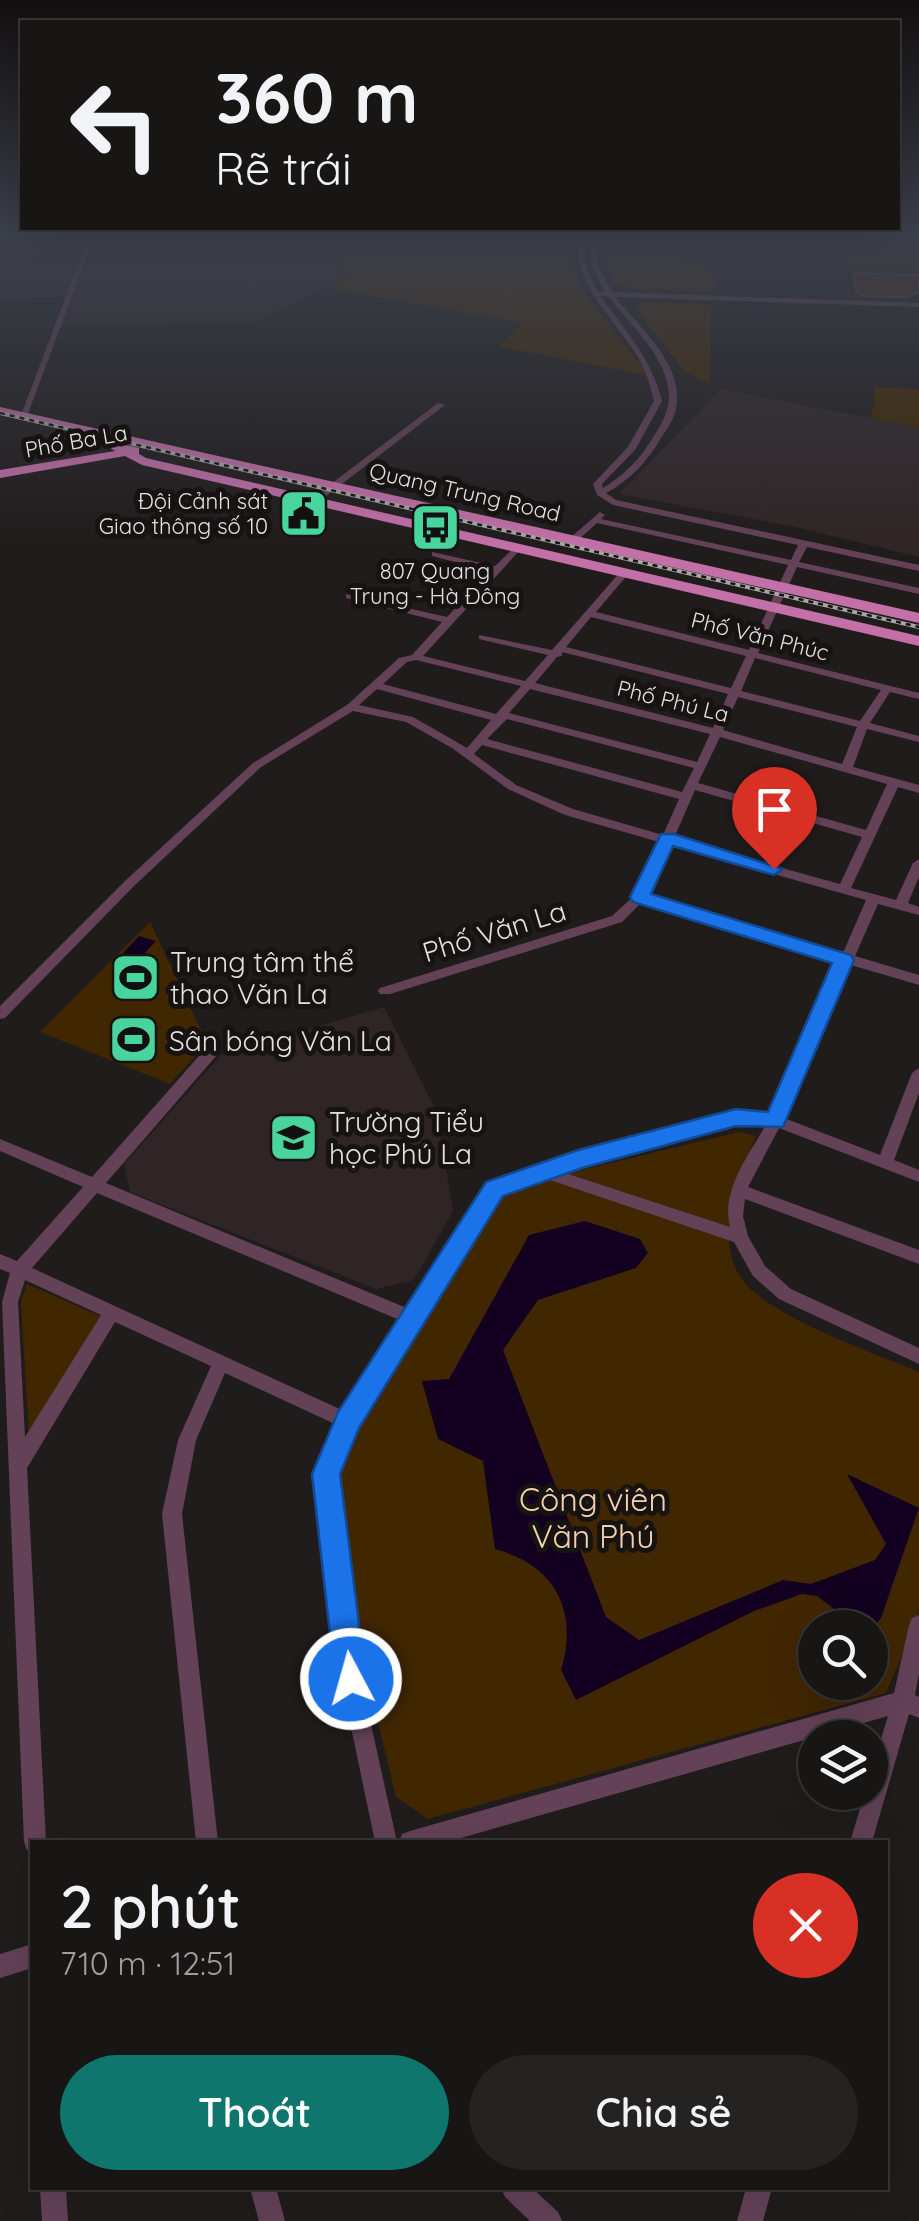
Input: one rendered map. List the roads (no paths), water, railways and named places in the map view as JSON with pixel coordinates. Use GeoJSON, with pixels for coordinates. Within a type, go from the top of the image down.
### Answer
{"type":"FeatureCollection","features":[{"type":"Feature","properties":{"kind":"highway","name":"Quang Trung Road"},"geometry":{"type":"LineString","coordinates":[[0,410],[42,425],[159,446],[919,618]]}},
{"type":"Feature","properties":{"kind":"highway"},"geometry":{"type":"LineString","coordinates":[[97,434],[142,461]]}},
{"type":"Feature","properties":{"kind":"highway"},"geometry":{"type":"LineString","coordinates":[[76,462],[106,447],[97,434]]}},
{"type":"Feature","properties":{"kind":"highway","name":"Phố Ba La"},"geometry":{"type":"LineString","coordinates":[[0,474],[159,446]]}},
{"type":"Feature","properties":{"kind":"highway","name":"Quang Trung Road"},"geometry":{"type":"LineString","coordinates":[[142,461],[919,641]]}},
{"type":"Feature","properties":{"kind":"highway"},"geometry":{"type":"LineString","coordinates":[[76,462],[142,461]]}},
{"type":"Feature","properties":{"kind":"street"},"geometry":{"type":"LineString","coordinates":[[23,416],[53,339]]}},
{"type":"Feature","properties":{"kind":"street"},"geometry":{"type":"LineString","coordinates":[[630,339],[650,366],[658,401],[645,430],[597,484],[600,493],[613,502],[919,568]]}},
{"type":"Feature","properties":{"kind":"street"},"geometry":{"type":"LineString","coordinates":[[600,493],[624,477],[670,424],[673,388],[666,365],[646,339]]}},
{"type":"Feature","properties":{"kind":"street"},"geometry":{"type":"LineString","coordinates":[[314,501],[440,405]]}},
{"type":"Feature","properties":{"kind":"street"},"geometry":{"type":"LineString","coordinates":[[574,540],[613,502]]}},
{"type":"Feature","properties":{"kind":"street"},"geometry":{"type":"LineString","coordinates":[[595,520],[919,591]]}},
{"type":"Feature","properties":{"kind":"street"},"geometry":{"type":"LineString","coordinates":[[803,544],[640,897],[919,980]]}},
{"type":"Feature","properties":{"kind":"street"},"geometry":{"type":"LineString","coordinates":[[0,1014],[130,883],[257,765],[351,707],[404,660],[416,657],[517,548]]}},
{"type":"Feature","properties":{"kind":"street"},"geometry":{"type":"LineString","coordinates":[[435,554],[494,569]]}},
{"type":"Feature","properties":{"kind":"street"},"geometry":{"type":"LineString","coordinates":[[468,754],[561,652],[624,573]]}},
{"type":"Feature","properties":{"kind":"street"},"geometry":{"type":"LineString","coordinates":[[349,596],[450,621]]}},
{"type":"Feature","properties":{"kind":"street","name":"Phố Văn Phúc"},"geometry":{"type":"LineString","coordinates":[[592,614],[919,696]]}},
{"type":"Feature","properties":{"kind":"street"},"geometry":{"type":"LineString","coordinates":[[483,637],[735,692],[919,739]]}},
{"type":"Feature","properties":{"kind":"street","name":"Phố Phú La"},"geometry":{"type":"LineString","coordinates":[[416,657],[716,732],[919,789]]}},
{"type":"Feature","properties":{"kind":"street"},"geometry":{"type":"LineString","coordinates":[[374,685],[700,766]]}},
{"type":"Feature","properties":{"kind":"street"},"geometry":{"type":"LineString","coordinates":[[846,769],[863,725],[887,688]]}},
{"type":"Feature","properties":{"kind":"street"},"geometry":{"type":"LineString","coordinates":[[351,707],[409,720],[468,754],[512,787],[555,806],[919,910]]}},
{"type":"Feature","properties":{"kind":"street"},"geometry":{"type":"LineString","coordinates":[[480,741],[870,834]]}},
{"type":"Feature","properties":{"kind":"street"},"geometry":{"type":"LineString","coordinates":[[844,889],[894,782]]}},
{"type":"Feature","properties":{"kind":"street"},"geometry":{"type":"LineString","coordinates":[[900,906],[919,863]]}},
{"type":"Feature","properties":{"kind":"street","name":"Phố Văn La"},"geometry":{"type":"LineString","coordinates":[[385,990],[617,919],[640,897]]}},
{"type":"Feature","properties":{"kind":"street"},"geometry":{"type":"LineString","coordinates":[[874,898],[775,1121],[738,1190],[735,1216],[740,1237],[758,1271],[785,1294],[919,1356]]}},
{"type":"Feature","properties":{"kind":"street"},"geometry":{"type":"LineString","coordinates":[[34,1840],[10,1302],[19,1270],[212,1051]]}},
{"type":"Feature","properties":{"kind":"street"},"geometry":{"type":"LineString","coordinates":[[886,1163],[919,1073]]}},
{"type":"Feature","properties":{"kind":"street"},"geometry":{"type":"LineString","coordinates":[[386,1840],[351,1679],[326,1474],[348,1421],[494,1189],[736,1118],[775,1121],[919,1176]]}},
{"type":"Feature","properties":{"kind":"street"},"geometry":{"type":"LineString","coordinates":[[0,1145],[413,1318]]}},
{"type":"Feature","properties":{"kind":"street"},"geometry":{"type":"LineString","coordinates":[[543,1172],[740,1237]]}},
{"type":"Feature","properties":{"kind":"street"},"geometry":{"type":"LineString","coordinates":[[738,1190],[919,1257]]}},
{"type":"Feature","properties":{"kind":"street"},"geometry":{"type":"LineString","coordinates":[[0,1261],[348,1421]]}},
{"type":"Feature","properties":{"kind":"street"},"geometry":{"type":"LineString","coordinates":[[18,1466],[111,1314]]}},
{"type":"Feature","properties":{"kind":"street"},"geometry":{"type":"LineString","coordinates":[[207,1840],[172,1514],[187,1440],[220,1365]]}},
{"type":"Feature","properties":{"kind":"street"},"geometry":{"type":"LineString","coordinates":[[862,1840],[911,1704],[919,1624]]}},
{"type":"Feature","properties":{"kind":"street"},"geometry":{"type":"LineString","coordinates":[[417,1840],[911,1704]]}},
{"type":"Feature","properties":{"kind":"street"},"geometry":{"type":"LineString","coordinates":[[0,1966],[30,1957]]}},
{"type":"Feature","properties":{"kind":"street"},"geometry":{"type":"LineString","coordinates":[[53,2190],[55,2221]]}},
{"type":"Feature","properties":{"kind":"street"},"geometry":{"type":"LineString","coordinates":[[264,2190],[272,2221]]}},
{"type":"Feature","properties":{"kind":"street"},"geometry":{"type":"LineString","coordinates":[[516,2190],[549,2221]]}},
{"type":"Feature","properties":{"kind":"street"},"geometry":{"type":"LineString","coordinates":[[750,2221],[759,2190]]}},
{"type":"Feature","properties":{"kind":"railway"},"geometry":{"type":"LineString","coordinates":[[0,413],[919,627]]}},
{"type":"Feature","properties":{"kind":"place","name":"Đội Cảnh sát Giao thông số 10"},"geometry":{"type":"Point","coordinates":[303,514]}},
{"type":"Feature","properties":{"kind":"place","name":"807 Quang Trung - Hà Đông"},"geometry":{"type":"Point","coordinates":[435,527]}},
{"type":"Feature","properties":{"kind":"place","name":"Trung tâm thể thao Văn La"},"geometry":{"type":"Point","coordinates":[135,977]}},
{"type":"Feature","properties":{"kind":"place","name":"Sân bóng Văn La"},"geometry":{"type":"Point","coordinates":[134,1040]}},
{"type":"Feature","properties":{"kind":"place","name":"Trường Tiểu học Phú La"},"geometry":{"type":"Point","coordinates":[294,1137]}},
{"type":"Feature","properties":{"kind":"park label","name":"Công viên Văn Phú"},"geometry":{"type":"Point","coordinates":[593,1518]}}]}
